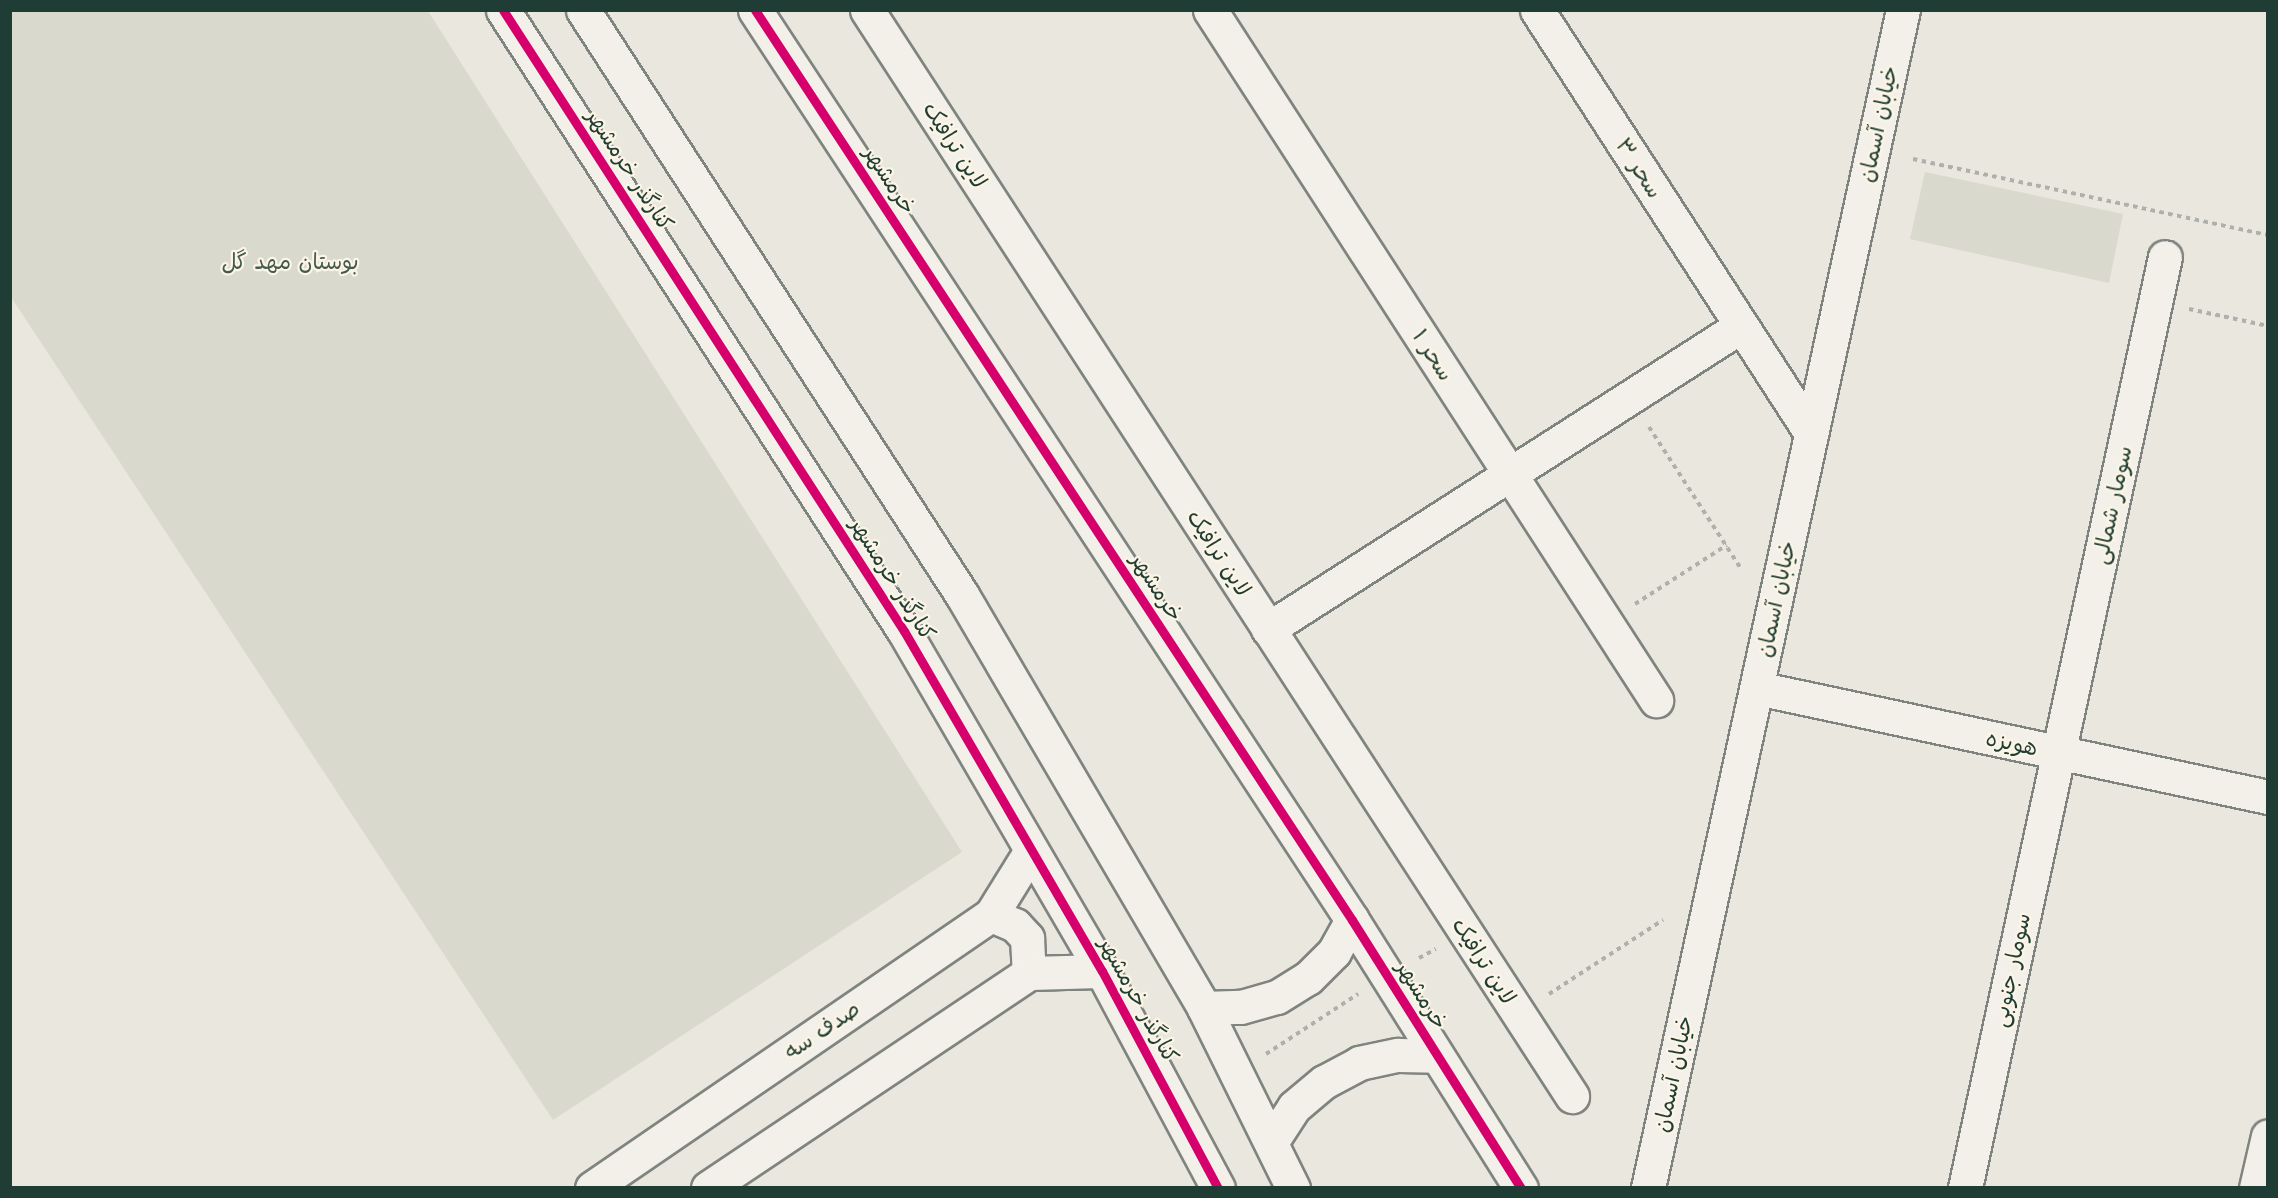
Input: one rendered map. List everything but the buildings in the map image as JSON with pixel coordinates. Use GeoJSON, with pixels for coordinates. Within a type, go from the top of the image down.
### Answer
{"type":"FeatureCollection","features":[{"type":"Feature","properties":{"kind":"street","name":"کنارگذر خرمشهر"},"geometry":{"type":"LineString","coordinates":[[503,10],[904,631],[1030,852],[1102,971],[1218,1188]]}},
{"type":"Feature","properties":{"kind":"street"},"geometry":{"type":"LineString","coordinates":[[584,10],[962,596],[1204,1008],[1272,1141],[1293,1188]]}},
{"type":"Feature","properties":{"kind":"street","name":"خرمشهر"},"geometry":{"type":"LineString","coordinates":[[755,10],[1352,920],[1521,1188]]}},
{"type":"Feature","properties":{"kind":"street","name":"لاین ترافیک"},"geometry":{"type":"LineString","coordinates":[[867,10],[1572,1095]]}},
{"type":"Feature","properties":{"kind":"street","name":"سحر ۱"},"geometry":{"type":"LineString","coordinates":[[1209,10],[1656,700]]}},
{"type":"Feature","properties":{"kind":"street","name":"سحر ۳"},"geometry":{"type":"LineString","coordinates":[[1537,10],[1811,433]]}},
{"type":"Feature","properties":{"kind":"street","name":"خیابان آسمان"},"geometry":{"type":"LineString","coordinates":[[1648,1188],[1903,10]]}},
{"type":"Feature","properties":{"kind":"street","name":"سومار شمالی"},"geometry":{"type":"LineString","coordinates":[[2059,753],[2165,257]]}},
{"type":"Feature","properties":{"kind":"street"},"geometry":{"type":"LineString","coordinates":[[1268,629],[1741,326]]}},
{"type":"Feature","properties":{"kind":"street","name":"هویزه"},"geometry":{"type":"LineString","coordinates":[[1756,688],[2268,797]]}},
{"type":"Feature","properties":{"kind":"street","name":"سومار جنوبی"},"geometry":{"type":"LineString","coordinates":[[1965,1188],[2059,753]]}},
{"type":"Feature","properties":{"kind":"street","name":"صدف سه"},"geometry":{"type":"LineString","coordinates":[[592,1188],[991,915],[1030,852]]}},
{"type":"Feature","properties":{"kind":"street"},"geometry":{"type":"LineString","coordinates":[[991,915],[1015,925],[1027,938],[1029,973]]}},
{"type":"Feature","properties":{"kind":"street"},"geometry":{"type":"LineString","coordinates":[[1204,1008],[1241,1007],[1277,997],[1321,965],[1352,920]]}},
{"type":"Feature","properties":{"kind":"street"},"geometry":{"type":"LineString","coordinates":[[708,1188],[1029,973],[1102,971]]}},
{"type":"Feature","properties":{"kind":"street"},"geometry":{"type":"LineString","coordinates":[[1272,1141],[1294,1107],[1324,1082],[1359,1063],[1398,1054],[1437,1056]]}},
{"type":"Feature","properties":{"kind":"street"},"geometry":{"type":"LineString","coordinates":[[2256,1188],[2268,1136]]}},
{"type":"Feature","properties":{"kind":"path"},"geometry":{"type":"LineString","coordinates":[[1913,159],[2268,235]]}},
{"type":"Feature","properties":{"kind":"path"},"geometry":{"type":"LineString","coordinates":[[2180,307],[2268,326]]}},
{"type":"Feature","properties":{"kind":"path"},"geometry":{"type":"LineString","coordinates":[[1645,420],[1740,567]]}},
{"type":"Feature","properties":{"kind":"path"},"geometry":{"type":"LineString","coordinates":[[1626,610],[1727,546]]}},
{"type":"Feature","properties":{"kind":"path"},"geometry":{"type":"LineString","coordinates":[[1548,994],[1663,921]]}},
{"type":"Feature","properties":{"kind":"path"},"geometry":{"type":"LineString","coordinates":[[1237,1072],[1387,976],[1466,933]]}},
{"type":"Feature","properties":{"kind":"green space","name":"بوستان مهد گل"},"geometry":{"type":"Polygon","coordinates":[[[10,11],[428,11],[962,852],[553,1120],[11,297],[10,11]]]}},
{"type":"Feature","properties":{"kind":"green space"},"geometry":{"type":"Polygon","coordinates":[[[1925,172],[2123,214],[2109,283],[1910,239],[1925,172]]]}},
{"type":"Feature","properties":{"kind":"cycle path"},"geometry":{"type":"LineString","coordinates":[[503,10],[904,631],[1102,971],[1218,1188]]}},
{"type":"Feature","properties":{"kind":"cycle path"},"geometry":{"type":"LineString","coordinates":[[755,10],[1352,920],[1521,1188]]}}]}
